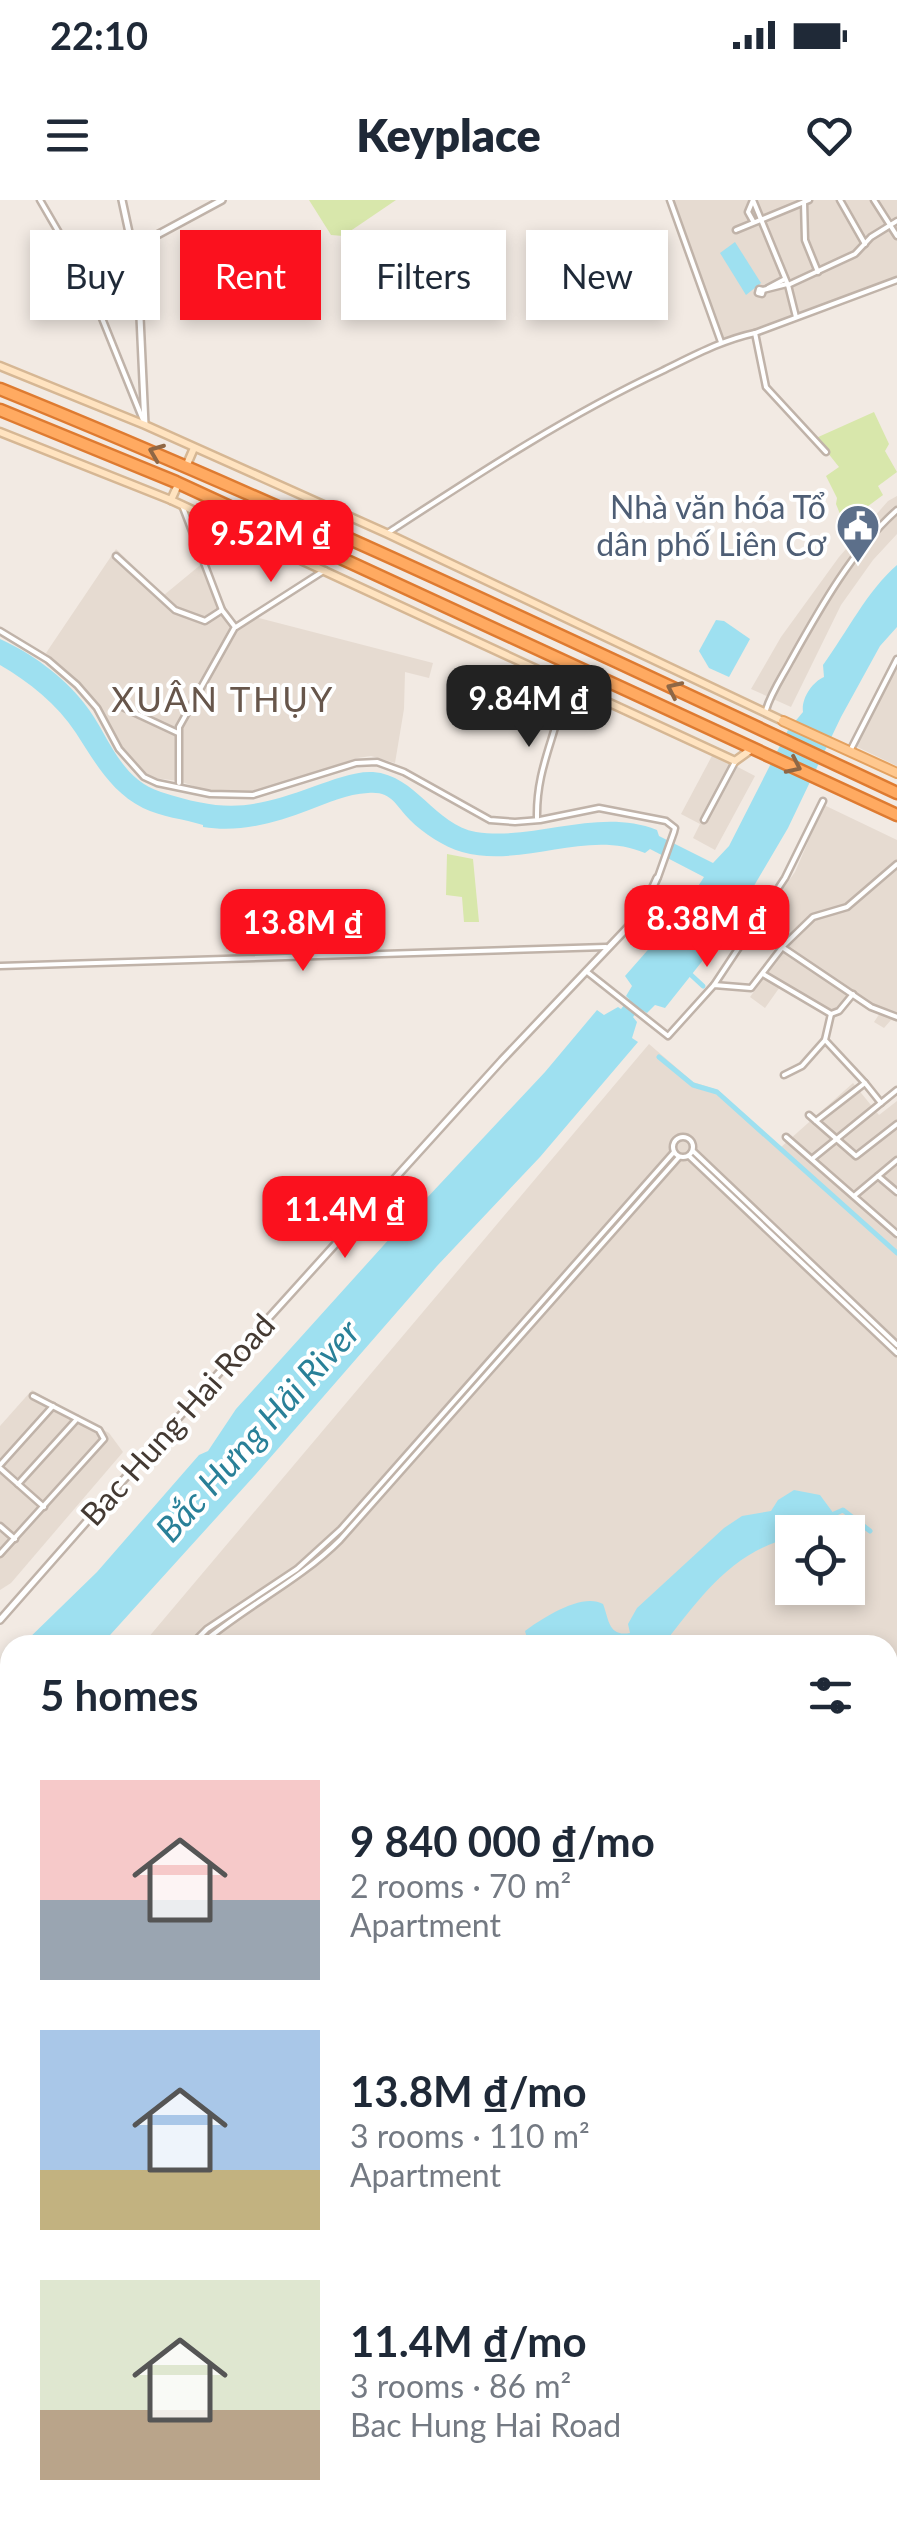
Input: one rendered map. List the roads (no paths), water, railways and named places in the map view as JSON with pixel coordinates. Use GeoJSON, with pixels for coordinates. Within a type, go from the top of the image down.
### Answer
{"type":"FeatureCollection","features":[{"type":"Feature","properties":{"kind":"highway"},"geometry":{"type":"LineString","coordinates":[[0,389],[184,464],[897,793]]}},
{"type":"Feature","properties":{"kind":"highway"},"geometry":{"type":"LineString","coordinates":[[0,412],[449,605],[897,815]]}},
{"type":"Feature","properties":{"kind":"main road"},"geometry":{"type":"LineString","coordinates":[[0,366],[145,425],[386,533],[897,773]]}},
{"type":"Feature","properties":{"kind":"main road"},"geometry":{"type":"LineString","coordinates":[[0,432],[170,500],[735,762],[752,749]]}},
{"type":"Feature","properties":{"kind":"main road"},"geometry":{"type":"LineString","coordinates":[[188,462],[194,448]]}},
{"type":"Feature","properties":{"kind":"main road"},"geometry":{"type":"LineString","coordinates":[[170,500],[176,488]]}},
{"type":"Feature","properties":{"kind":"main road"},"geometry":{"type":"LineString","coordinates":[[762,728],[766,712]]}},
{"type":"Feature","properties":{"kind":"street"},"geometry":{"type":"LineString","coordinates":[[40,200],[87,281],[145,425]]}},
{"type":"Feature","properties":{"kind":"street"},"geometry":{"type":"LineString","coordinates":[[122,200],[129,230]]}},
{"type":"Feature","properties":{"kind":"street"},"geometry":{"type":"LineString","coordinates":[[160,233],[222,200]]}},
{"type":"Feature","properties":{"kind":"street"},"geometry":{"type":"LineString","coordinates":[[670,200],[721,342]]}},
{"type":"Feature","properties":{"kind":"street"},"geometry":{"type":"LineString","coordinates":[[753,200],[787,283],[796,318]]}},
{"type":"Feature","properties":{"kind":"street"},"geometry":{"type":"LineString","coordinates":[[753,200],[748,212],[753,221]]}},
{"type":"Feature","properties":{"kind":"street"},"geometry":{"type":"LineString","coordinates":[[840,200],[865,244]]}},
{"type":"Feature","properties":{"kind":"street"},"geometry":{"type":"LineString","coordinates":[[874,200],[897,236]]}},
{"type":"Feature","properties":{"kind":"street"},"geometry":{"type":"LineString","coordinates":[[736,230],[807,201],[804,240],[818,272]]}},
{"type":"Feature","properties":{"kind":"street"},"geometry":{"type":"LineString","coordinates":[[748,296],[818,272],[855,254],[897,221]]}},
{"type":"Feature","properties":{"kind":"street"},"geometry":{"type":"LineString","coordinates":[[386,533],[564,421],[721,342],[897,280]]}},
{"type":"Feature","properties":{"kind":"street"},"geometry":{"type":"LineString","coordinates":[[139,320],[145,425]]}},
{"type":"Feature","properties":{"kind":"street"},"geometry":{"type":"LineString","coordinates":[[755,333],[766,388],[826,452]]}},
{"type":"Feature","properties":{"kind":"street"},"geometry":{"type":"LineString","coordinates":[[132,393],[144,391]]}},
{"type":"Feature","properties":{"kind":"street"},"geometry":{"type":"LineString","coordinates":[[182,506],[222,610],[235,628]]}},
{"type":"Feature","properties":{"kind":"street"},"geometry":{"type":"LineString","coordinates":[[766,712],[820,611],[855,559],[897,510]]}},
{"type":"Feature","properties":{"kind":"street"},"geometry":{"type":"LineString","coordinates":[[116,556],[175,610],[205,621],[222,610]]}},
{"type":"Feature","properties":{"kind":"street"},"geometry":{"type":"LineString","coordinates":[[179,785],[178,733],[235,628],[325,570]]}},
{"type":"Feature","properties":{"kind":"street"},"geometry":{"type":"LineString","coordinates":[[0,631],[48,660],[77,685],[97,708],[119,750],[144,777],[157,783],[210,794],[253,794],[366,762],[404,772],[490,820],[537,820],[540,767],[557,726],[565,682]]}},
{"type":"Feature","properties":{"kind":"street"},"geometry":{"type":"LineString","coordinates":[[846,750],[896,663]]}},
{"type":"Feature","properties":{"kind":"street"},"geometry":{"type":"LineString","coordinates":[[118,705],[178,733]]}},
{"type":"Feature","properties":{"kind":"street"},"geometry":{"type":"LineString","coordinates":[[704,820],[735,762]]}},
{"type":"Feature","properties":{"kind":"street"},"geometry":{"type":"LineString","coordinates":[[586,971],[668,1036],[714,985],[785,878],[824,801]]}},
{"type":"Feature","properties":{"kind":"street","name":"Bac Hung Hai Road"},"geometry":{"type":"LineString","coordinates":[[0,1620],[170,1426],[642,911],[675,828],[666,821],[607,809],[537,820]]}},
{"type":"Feature","properties":{"kind":"street"},"geometry":{"type":"LineString","coordinates":[[714,985],[746,990],[813,917],[847,907],[897,864]]}},
{"type":"Feature","properties":{"kind":"street"},"geometry":{"type":"LineString","coordinates":[[0,966],[606,947]]}},
{"type":"Feature","properties":{"kind":"street"},"geometry":{"type":"LineString","coordinates":[[782,947],[853,994],[897,1017]]}},
{"type":"Feature","properties":{"kind":"street"},"geometry":{"type":"LineString","coordinates":[[763,974],[831,1014],[840,1012],[853,994]]}},
{"type":"Feature","properties":{"kind":"street"},"geometry":{"type":"LineString","coordinates":[[784,1075],[802,1066],[825,1040],[831,1014]]}},
{"type":"Feature","properties":{"kind":"street"},"geometry":{"type":"LineString","coordinates":[[825,1040],[881,1102]]}},
{"type":"Feature","properties":{"kind":"street"},"geometry":{"type":"LineString","coordinates":[[816,1121],[865,1083]]}},
{"type":"Feature","properties":{"kind":"street"},"geometry":{"type":"LineString","coordinates":[[812,1159],[897,1090]]}},
{"type":"Feature","properties":{"kind":"street"},"geometry":{"type":"LineString","coordinates":[[809,1115],[856,1156],[897,1124]]}},
{"type":"Feature","properties":{"kind":"street"},"geometry":{"type":"LineString","coordinates":[[213,1635],[319,1560],[564,1288],[676,1154],[674,1142],[683,1137],[692,1142],[691,1154]]}},
{"type":"Feature","properties":{"kind":"street"},"geometry":{"type":"LineString","coordinates":[[786,1137],[896,1232]]}},
{"type":"Feature","properties":{"kind":"street"},"geometry":{"type":"LineString","coordinates":[[200,1635],[314,1554],[341,1528],[676,1154],[691,1154],[897,1345]]}},
{"type":"Feature","properties":{"kind":"street"},"geometry":{"type":"LineString","coordinates":[[854,1196],[897,1160]]}},
{"type":"Feature","properties":{"kind":"street"},"geometry":{"type":"LineString","coordinates":[[878,1176],[897,1192]]}},
{"type":"Feature","properties":{"kind":"street"},"geometry":{"type":"LineString","coordinates":[[801,1258],[897,1353]]}},
{"type":"Feature","properties":{"kind":"street"},"geometry":{"type":"LineString","coordinates":[[558,1282],[564,1288]]}},
{"type":"Feature","properties":{"kind":"street"},"geometry":{"type":"LineString","coordinates":[[0,1554],[104,1440],[99,1430],[33,1396]]}},
{"type":"Feature","properties":{"kind":"street"},"geometry":{"type":"LineString","coordinates":[[44,1507],[0,1466],[53,1406]]}},
{"type":"Feature","properties":{"kind":"street"},"geometry":{"type":"LineString","coordinates":[[448,1406],[454,1412]]}},
{"type":"Feature","properties":{"kind":"street"},"geometry":{"type":"LineString","coordinates":[[18,1484],[77,1419]]}},
{"type":"Feature","properties":{"kind":"street"},"geometry":{"type":"LineString","coordinates":[[0,1526],[15,1539]]}},
{"type":"Feature","properties":{"kind":"street"},"geometry":{"type":"LineString","coordinates":[[314,1554],[319,1560]]}},
{"type":"Feature","properties":{"kind":"water"},"geometry":{"type":"Polygon","coordinates":[[[735,242],[761,283],[746,295],[720,253],[735,242]]]}},
{"type":"Feature","properties":{"kind":"water","name":"Bắc Hưng Hải River"},"geometry":{"type":"Polygon","coordinates":[[[897,565],[897,627],[880,646],[788,828],[731,925],[665,1008],[655,1005],[647,1013],[640,1009],[633,1017],[637,1022],[632,1038],[638,1042],[540,1157],[437,1266],[110,1635],[32,1635],[97,1572],[199,1455],[208,1451],[236,1409],[545,1072],[597,1010],[604,1015],[621,1009],[632,986],[625,976],[682,911],[704,877],[650,849],[645,853],[623,846],[577,846],[508,856],[462,852],[427,835],[392,800],[376,793],[345,797],[244,828],[203,827],[157,814],[121,793],[51,703],[0,665],[0,639],[35,658],[66,684],[93,715],[124,766],[134,777],[161,792],[204,803],[239,806],[274,800],[351,774],[373,772],[401,782],[449,820],[476,832],[499,834],[590,823],[635,824],[657,830],[659,836],[713,863],[729,846],[788,730],[803,712],[808,692],[824,677],[823,665],[897,565]]]}},
{"type":"Feature","properties":{"kind":"water"},"geometry":{"type":"Polygon","coordinates":[[[716,620],[724,621],[750,639],[729,677],[709,668],[699,651],[716,620]]]}},
{"type":"Feature","properties":{"kind":"water"},"geometry":{"type":"Polygon","coordinates":[[[794,1490],[820,1495],[834,1514],[775,1515],[775,1542],[751,1554],[718,1579],[671,1635],[526,1635],[525,1631],[552,1614],[585,1601],[603,1604],[613,1630],[630,1633],[628,1624],[637,1608],[724,1528],[742,1516],[771,1511],[778,1500],[794,1490]]]}},
{"type":"Feature","properties":{"kind":"waterway"},"geometry":{"type":"LineString","coordinates":[[689,973],[703,986]]}},
{"type":"Feature","properties":{"kind":"waterway"},"geometry":{"type":"LineString","coordinates":[[659,1057],[693,1085],[717,1092],[897,1253]]}},
{"type":"Feature","properties":{"kind":"waterway"},"geometry":{"type":"LineString","coordinates":[[834,1514],[843,1510],[870,1531]]}},
{"type":"Feature","properties":{"kind":"place","name":"Nhà văn hóa Tổ dân phố Liên Cơ"},"geometry":{"type":"Point","coordinates":[858,564]}},
{"type":"Feature","properties":{"kind":"district","name":"XUÂN THỤY"},"geometry":{"type":"Point","coordinates":[223,700]}}]}
